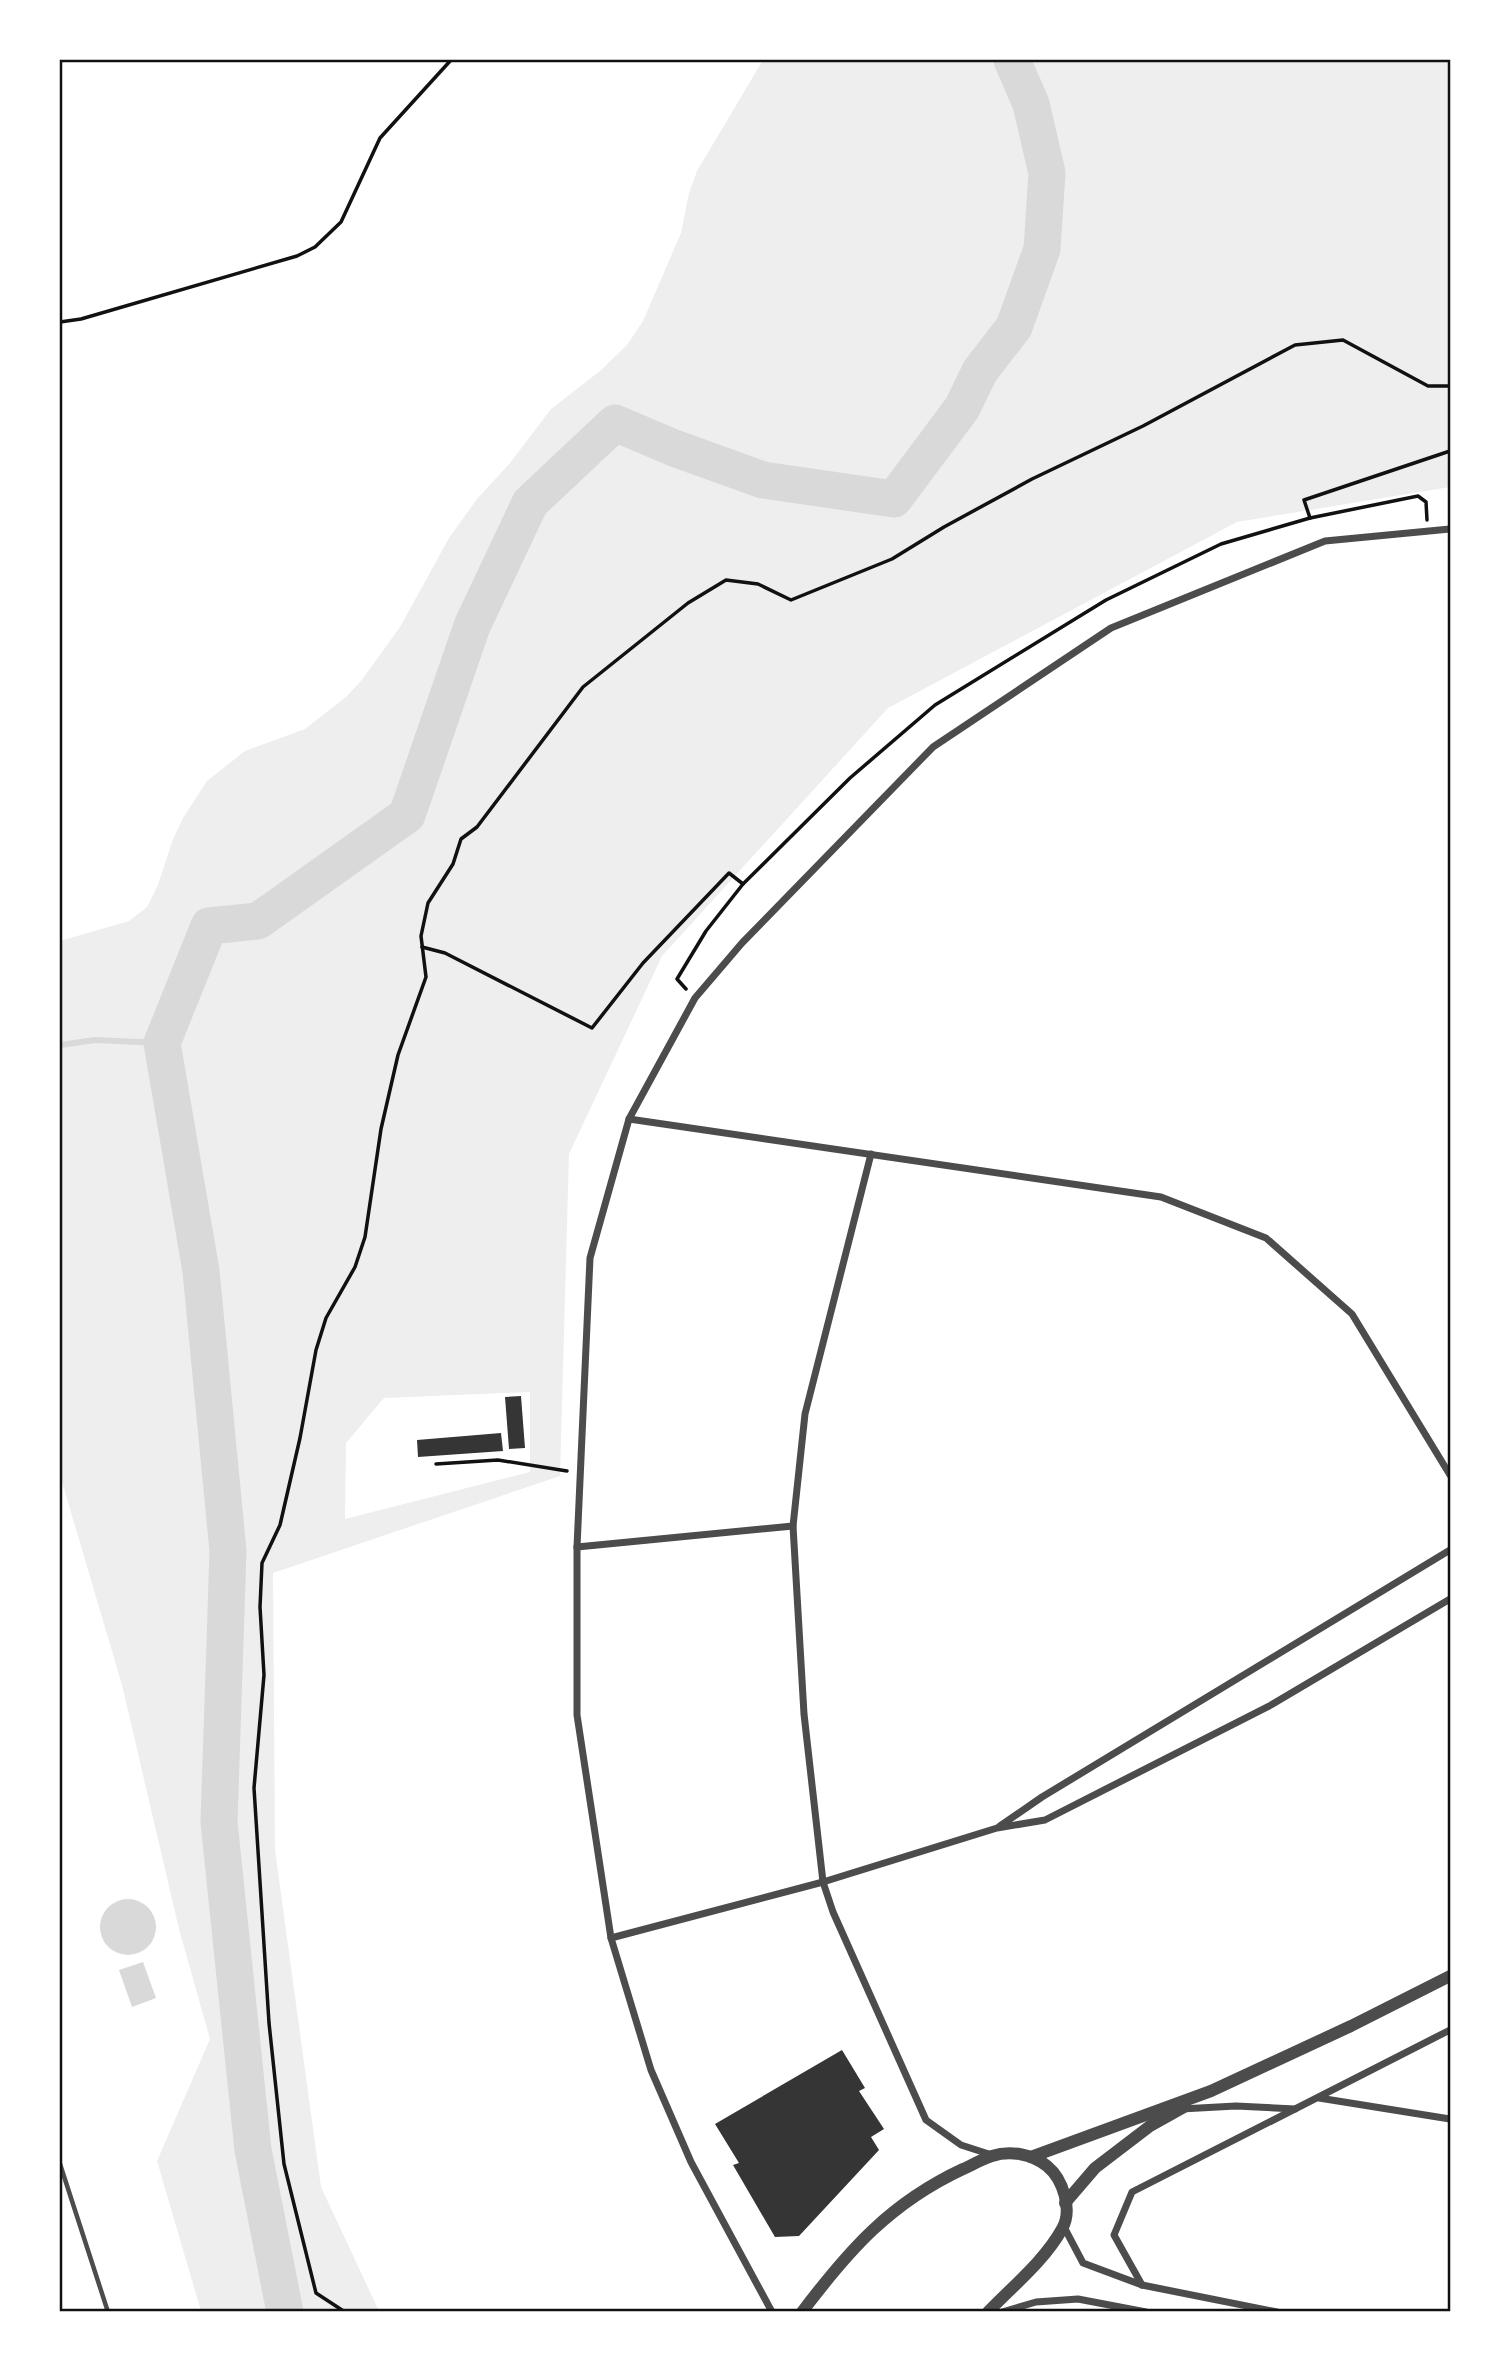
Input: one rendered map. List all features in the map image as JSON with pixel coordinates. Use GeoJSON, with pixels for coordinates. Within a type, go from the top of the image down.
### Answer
{"type":"FeatureCollection","features":[{"type":"Feature","properties":{"kind":"street"},"geometry":{"type":"LineString","coordinates":[[772,2312],[691,2162],[656,2082],[611,1938],[577,1715],[579,1474],[590,1258],[629,1118],[695,998],[742,943],[933,747],[1111,628],[1325,541],[1451,529]]}},
{"type":"Feature","properties":{"kind":"street"},"geometry":{"type":"LineString","coordinates":[[629,1118],[1161,1197],[1266,1238],[1352,1314],[1451,1475]]}},
{"type":"Feature","properties":{"kind":"street"},"geometry":{"type":"LineString","coordinates":[[871,1154],[805,1414],[793,1527],[804,1714],[823,1882],[833,1912],[926,2120],[961,2145],[993,2155],[1016,2154],[1031,2157],[1054,2173],[1064,2192],[1067,2215],[1064,2227],[1048,2249],[988,2312]]}},
{"type":"Feature","properties":{"kind":"street"},"geometry":{"type":"LineString","coordinates":[[577,1547],[793,1527]]}},
{"type":"Feature","properties":{"kind":"street"},"geometry":{"type":"LineString","coordinates":[[997,1828],[1042,1797],[1451,1550]]}},
{"type":"Feature","properties":{"kind":"street"},"geometry":{"type":"LineString","coordinates":[[611,1938],[823,1882],[997,1828],[1045,1820],[1271,1705],[1451,1599]]}},
{"type":"Feature","properties":{"kind":"street"},"geometry":{"type":"LineString","coordinates":[[1031,2157],[1211,2091],[1352,2026],[1451,1976]]}},
{"type":"Feature","properties":{"kind":"street"},"geometry":{"type":"LineString","coordinates":[[1142,2285],[1114,2235],[1132,2192],[1451,2030]]}},
{"type":"Feature","properties":{"kind":"street"},"geometry":{"type":"LineString","coordinates":[[1065,2203],[1095,2168],[1150,2126],[1211,2091]]}},
{"type":"Feature","properties":{"kind":"street"},"geometry":{"type":"LineString","coordinates":[[1318,2098],[1451,2119]]}},
{"type":"Feature","properties":{"kind":"street"},"geometry":{"type":"LineString","coordinates":[[1180,2109],[1236,2106],[1296,2109]]}},
{"type":"Feature","properties":{"kind":"street"},"geometry":{"type":"LineString","coordinates":[[802,2312],[840,2262],[879,2222],[936,2182],[993,2155]]}},
{"type":"Feature","properties":{"kind":"street"},"geometry":{"type":"LineString","coordinates":[[1064,2227],[1083,2263],[1142,2285],[1277,2312]]}},
{"type":"Feature","properties":{"kind":"street"},"geometry":{"type":"LineString","coordinates":[[1002,2312],[1036,2302],[1077,2299],[1146,2312]]}},
{"type":"Feature","properties":{"kind":"lane"},"geometry":{"type":"LineString","coordinates":[[60,2164],[108,2312]]}},
{"type":"Feature","properties":{"kind":"path"},"geometry":{"type":"LineString","coordinates":[[60,322],[81,319],[284,260],[316,247],[341,222],[380,138],[452,60]]}},
{"type":"Feature","properties":{"kind":"path"},"geometry":{"type":"LineString","coordinates":[[345,2312],[316,2292],[284,2164],[269,2023],[254,1788],[264,1675],[260,1607],[262,1563],[280,1525],[316,1350],[326,1318],[355,1268],[365,1237],[380,1129],[398,1055],[426,977],[421,936],[428,903],[453,864],[461,839],[477,827],[583,687],[670,616],[726,580],[758,584],[791,600],[842,581],[892,559],[1032,479],[1143,426],[1295,345],[1343,341],[1428,386],[1451,386]]}},
{"type":"Feature","properties":{"kind":"path"},"geometry":{"type":"LineString","coordinates":[[1310,518],[1304,500],[1451,452]]}},
{"type":"Feature","properties":{"kind":"path"},"geometry":{"type":"LineString","coordinates":[[422,947],[445,953],[592,1028],[643,963],[729,873],[743,884]]}},
{"type":"Feature","properties":{"kind":"path"},"geometry":{"type":"LineString","coordinates":[[436,1464],[498,1460],[524,1462],[579,1474]]}},
{"type":"Feature","properties":{"kind":"shaded area"},"geometry":{"type":"Polygon","coordinates":[[[763,60],[1450,60],[1450,487],[1237,522],[888,708],[662,956],[569,1154],[560,1476],[273,1573],[275,1850],[321,2187],[379,2311],[201,2311],[157,2161],[210,2039],[179,1929],[122,1685],[60,1475],[60,941],[129,921],[147,907],[183,818],[207,781],[245,751],[305,729],[346,697],[361,681],[400,627],[449,538],[477,499],[510,463],[551,409],[600,371],[627,345],[643,321],[681,233],[689,193],[697,171],[763,60]],[[530,1392],[384,1398],[346,1443],[345,1519],[530,1472],[530,1392]]]}},
{"type":"Feature","properties":{"kind":"shaded area"},"geometry":{"type":"Polygon","coordinates":[[[122,1899],[134,1899],[144,1903],[152,1911],[156,1927],[152,1943],[144,1951],[134,1955],[122,1955],[112,1951],[104,1943],[100,1933],[100,1921],[104,1911],[112,1903],[122,1899]]]}},
{"type":"Feature","properties":{"kind":"shaded area"},"geometry":{"type":"Polygon","coordinates":[[[143,1962],[156,1998],[132,2007],[119,1970],[143,1962]]]}},
{"type":"Feature","properties":{"kind":"building"},"geometry":{"type":"Polygon","coordinates":[[[521,1396],[525,1448],[509,1449],[505,1397],[521,1396]]]}},
{"type":"Feature","properties":{"kind":"building"},"geometry":{"type":"Polygon","coordinates":[[[501,1433],[503,1451],[418,1457],[417,1440],[501,1433]]]}},
{"type":"Feature","properties":{"kind":"building"},"geometry":{"type":"Polygon","coordinates":[[[842,2050],[865,2088],[859,2091],[884,2129],[871,2137],[879,2150],[799,2236],[775,2237],[733,2165],[739,2163],[715,2124],[842,2050]]]}},
{"type":"Feature","properties":{"kind":"waterway"},"geometry":{"type":"LineString","coordinates":[[285,2312],[253,2150],[219,1822],[228,1551],[201,1271],[162,1043],[209,926],[258,921],[407,815],[472,626],[530,503],[615,423],[674,448],[763,480],[894,499],[962,408],[980,371],[1014,327],[1042,249],[1047,173],[1031,104],[1012,60]]}},
{"type":"Feature","properties":{"kind":"waterway"},"geometry":{"type":"LineString","coordinates":[[60,1045],[95,1040],[162,1043]]}}]}
